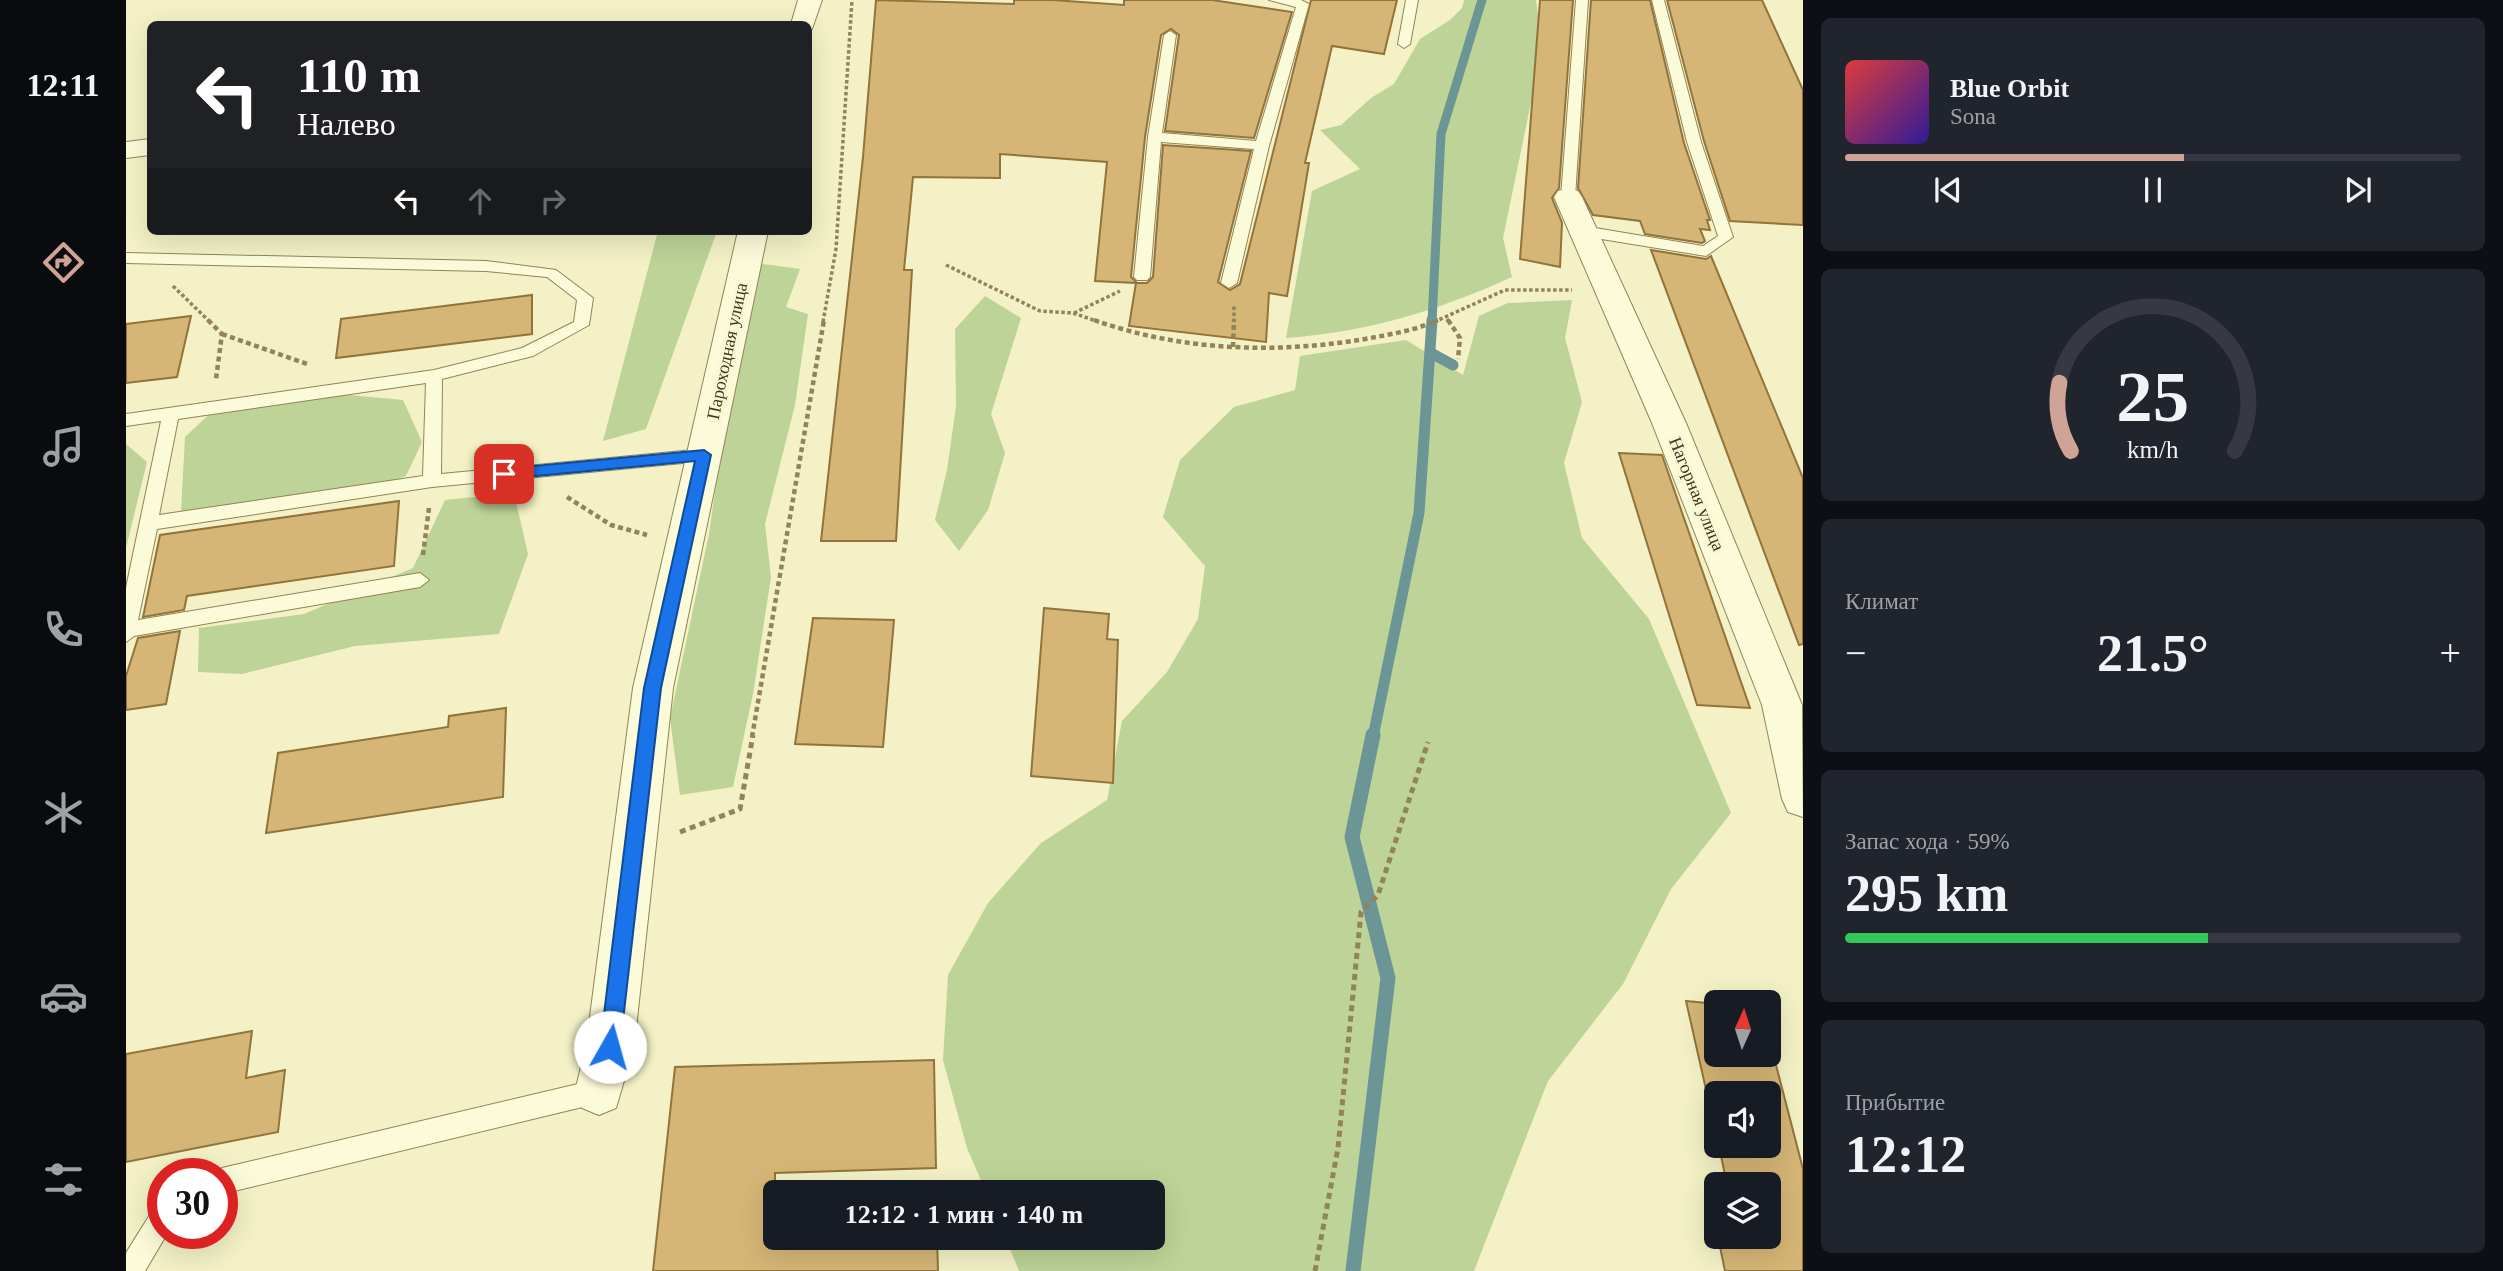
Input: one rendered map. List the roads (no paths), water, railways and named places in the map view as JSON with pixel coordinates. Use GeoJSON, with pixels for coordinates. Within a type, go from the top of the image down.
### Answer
{"type":"FeatureCollection","features":[{"type":"Feature","properties":{"kind":"street"},"geometry":{"type":"LineString","coordinates":[[804,21],[810,0]]}},
{"type":"Feature","properties":{"kind":"street"},"geometry":{"type":"LineString","coordinates":[[126,150],[147,147]]}},
{"type":"Feature","properties":{"kind":"street","name":"Нагорная улица"},"geometry":{"type":"LineString","coordinates":[[1568,197],[1669,423],[1782,705],[1803,799]]}},
{"type":"Feature","properties":{"kind":"street","name":"Пароходная улица"},"geometry":{"type":"LineString","coordinates":[[599,1091],[610,1047],[653,688],[752,235]]}},
{"type":"Feature","properties":{"kind":"lane"},"geometry":{"type":"LineString","coordinates":[[1229,283],[1262,146],[1303,2],[1275,0]]}},
{"type":"Feature","properties":{"kind":"lane"},"geometry":{"type":"LineString","coordinates":[[1404,44],[1412,0]]}},
{"type":"Feature","properties":{"kind":"lane"},"geometry":{"type":"LineString","coordinates":[[1568,197],[1582,0]]}},
{"type":"Feature","properties":{"kind":"lane"},"geometry":{"type":"LineString","coordinates":[[1583,231],[1706,251],[1726,237],[1694,142],[1658,0]]}},
{"type":"Feature","properties":{"kind":"lane"},"geometry":{"type":"LineString","coordinates":[[1142,277],[1155,137],[1170,35]]}},
{"type":"Feature","properties":{"kind":"lane"},"geometry":{"type":"LineString","coordinates":[[1155,137],[1262,146]]}},
{"type":"Feature","properties":{"kind":"lane"},"geometry":{"type":"LineString","coordinates":[[126,419],[434,376],[527,352],[581,325],[585,298],[551,273],[485,265],[129,258]]}},
{"type":"Feature","properties":{"kind":"lane"},"geometry":{"type":"LineString","coordinates":[[432,481],[434,376]]}},
{"type":"Feature","properties":{"kind":"lane"},"geometry":{"type":"LineString","coordinates":[[171,414],[126,632],[420,580]]}},
{"type":"Feature","properties":{"kind":"lane"},"geometry":{"type":"LineString","coordinates":[[150,523],[432,481],[704,455]]}},
{"type":"Feature","properties":{"kind":"lane"},"geometry":{"type":"LineString","coordinates":[[238,1177],[599,1091]]}},
{"type":"Feature","properties":{"kind":"lane"},"geometry":{"type":"LineString","coordinates":[[130,1271],[147,1243]]}},
{"type":"Feature","properties":{"kind":"waterway"},"geometry":{"type":"LineString","coordinates":[[1432,322],[1441,134],[1482,0]]}},
{"type":"Feature","properties":{"kind":"waterway"},"geometry":{"type":"LineString","coordinates":[[1373,737],[1419,513],[1432,320]]}},
{"type":"Feature","properties":{"kind":"waterway"},"geometry":{"type":"LineString","coordinates":[[1431,353],[1453,365]]}},
{"type":"Feature","properties":{"kind":"waterway"},"geometry":{"type":"LineString","coordinates":[[1353,1271],[1388,978],[1352,837],[1373,735]]}}]}
